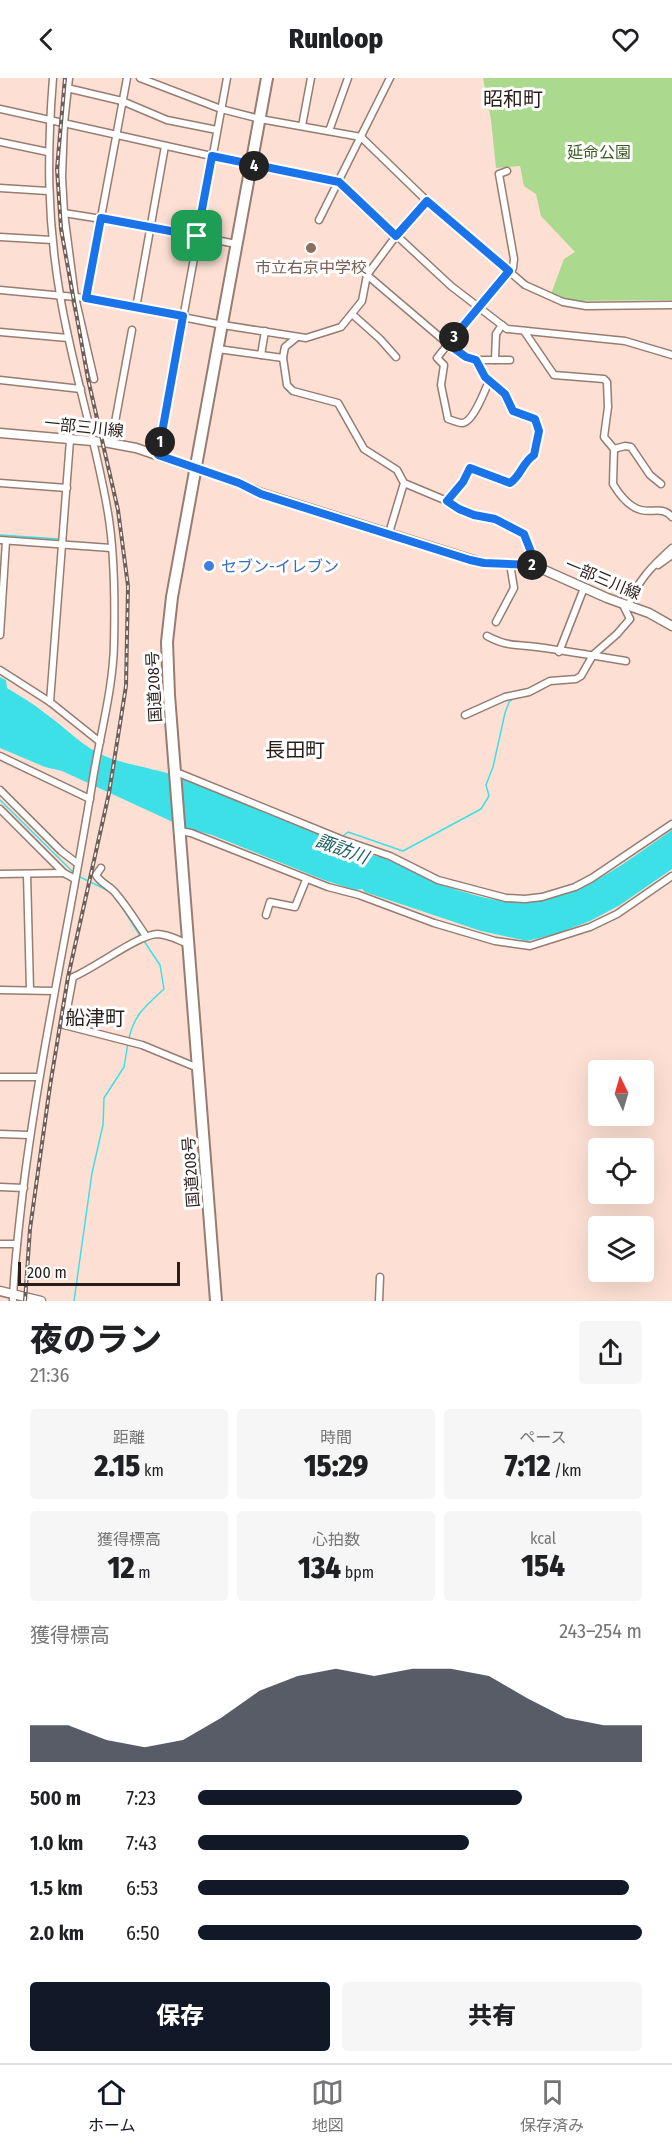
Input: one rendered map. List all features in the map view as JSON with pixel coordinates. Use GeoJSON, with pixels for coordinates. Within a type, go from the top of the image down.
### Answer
{"type":"FeatureCollection","features":[{"type":"Feature","properties":{"kind":"highway","name":"国道208号"},"geometry":{"type":"LineString","coordinates":[[216,1301],[169,695],[167,642],[172,597],[267,78]]}},
{"type":"Feature","properties":{"kind":"main road","name":"一部三川線"},"geometry":{"type":"LineString","coordinates":[[0,433],[111,444],[158,455],[239,483],[261,494],[470,560],[484,563],[533,565],[626,606],[649,613],[672,626]]}},
{"type":"Feature","properties":{"kind":"main road"},"geometry":{"type":"LineString","coordinates":[[0,1291],[14,1297],[41,1301]]}},
{"type":"Feature","properties":{"kind":"street"},"geometry":{"type":"LineString","coordinates":[[14,1297],[17,1244],[29,1135],[54,990],[67,932],[114,647],[108,515],[68,338],[52,240],[48,152],[53,78]]}},
{"type":"Feature","properties":{"kind":"street"},"geometry":{"type":"LineString","coordinates":[[69,78],[64,123],[62,177],[64,213],[75,297],[94,380]]}},
{"type":"Feature","properties":{"kind":"street"},"geometry":{"type":"LineString","coordinates":[[86,298],[127,78]]}},
{"type":"Feature","properties":{"kind":"street"},"geometry":{"type":"LineString","coordinates":[[140,78],[221,109],[260,119],[361,137],[427,201],[525,285],[563,302],[586,306],[672,305]]}},
{"type":"Feature","properties":{"kind":"street"},"geometry":{"type":"LineString","coordinates":[[158,455],[226,78]]}},
{"type":"Feature","properties":{"kind":"street"},"geometry":{"type":"LineString","coordinates":[[302,126],[311,78]]}},
{"type":"Feature","properties":{"kind":"street"},"geometry":{"type":"LineString","coordinates":[[329,131],[348,78]]}},
{"type":"Feature","properties":{"kind":"street"},"geometry":{"type":"LineString","coordinates":[[319,220],[390,78]]}},
{"type":"Feature","properties":{"kind":"street"},"geometry":{"type":"LineString","coordinates":[[67,88],[122,101],[167,120],[217,130]]}},
{"type":"Feature","properties":{"kind":"street"},"geometry":{"type":"LineString","coordinates":[[0,109],[339,182],[451,286],[507,329],[625,340],[672,355]]}},
{"type":"Feature","properties":{"kind":"street"},"geometry":{"type":"LineString","coordinates":[[0,141],[48,152]]}},
{"type":"Feature","properties":{"kind":"street"},"geometry":{"type":"LineString","coordinates":[[136,308],[165,146]]}},
{"type":"Feature","properties":{"kind":"street"},"geometry":{"type":"LineString","coordinates":[[489,381],[468,421],[461,423],[448,419],[441,385],[444,365],[437,358],[513,268],[514,259],[499,174],[507,171]]}},
{"type":"Feature","properties":{"kind":"street"},"geometry":{"type":"LineString","coordinates":[[0,188],[48,191]]}},
{"type":"Feature","properties":{"kind":"street"},"geometry":{"type":"LineString","coordinates":[[0,290],[86,298],[223,325],[306,338],[341,327],[362,302],[367,275],[396,236],[427,201]]}},
{"type":"Feature","properties":{"kind":"street"},"geometry":{"type":"LineString","coordinates":[[64,213],[236,244]]}},
{"type":"Feature","properties":{"kind":"street"},"geometry":{"type":"LineString","coordinates":[[0,237],[52,240]]}},
{"type":"Feature","properties":{"kind":"street"},"geometry":{"type":"LineString","coordinates":[[367,275],[466,357],[476,360],[510,360]]}},
{"type":"Feature","properties":{"kind":"street"},"geometry":{"type":"LineString","coordinates":[[352,314],[396,357]]}},
{"type":"Feature","properties":{"kind":"street"},"geometry":{"type":"LineString","coordinates":[[495,360],[496,334],[502,325]]}},
{"type":"Feature","properties":{"kind":"street"},"geometry":{"type":"LineString","coordinates":[[111,444],[132,330]]}},
{"type":"Feature","properties":{"kind":"street"},"geometry":{"type":"LineString","coordinates":[[524,331],[555,375],[604,379],[607,382],[608,407],[604,437],[614,448],[613,484],[619,493],[640,510],[663,510],[672,517]]}},
{"type":"Feature","properties":{"kind":"street"},"geometry":{"type":"LineString","coordinates":[[0,332],[68,338]]}},
{"type":"Feature","properties":{"kind":"street"},"geometry":{"type":"LineString","coordinates":[[261,355],[265,332]]}},
{"type":"Feature","properties":{"kind":"street"},"geometry":{"type":"LineString","coordinates":[[297,338],[285,347],[283,358],[287,385],[293,391],[338,402],[364,449],[397,470],[404,483],[474,515],[495,519],[524,534],[533,565]]}},
{"type":"Feature","properties":{"kind":"street"},"geometry":{"type":"LineString","coordinates":[[218,349],[283,358]]}},
{"type":"Feature","properties":{"kind":"street"},"geometry":{"type":"LineString","coordinates":[[447,501],[463,482],[470,468],[510,483],[519,476],[526,461],[534,455],[539,431],[535,419],[513,411],[505,394],[489,381],[476,360]]}},
{"type":"Feature","properties":{"kind":"street"},"geometry":{"type":"LineString","coordinates":[[0,380],[81,389]]}},
{"type":"Feature","properties":{"kind":"street"},"geometry":{"type":"LineString","coordinates":[[50,702],[70,440]]}},
{"type":"Feature","properties":{"kind":"street"},"geometry":{"type":"LineString","coordinates":[[614,448],[631,447],[650,475],[661,484]]}},
{"type":"Feature","properties":{"kind":"street"},"geometry":{"type":"LineString","coordinates":[[0,483],[67,488]]}},
{"type":"Feature","properties":{"kind":"street"},"geometry":{"type":"LineString","coordinates":[[389,533],[404,483]]}},
{"type":"Feature","properties":{"kind":"street"},"geometry":{"type":"LineString","coordinates":[[0,634],[3,540],[111,548]]}},
{"type":"Feature","properties":{"kind":"street"},"geometry":{"type":"LineString","coordinates":[[465,715],[485,708],[505,697],[529,692],[550,681],[576,679],[581,676],[593,655],[630,619],[626,606],[642,578],[672,548]]}},
{"type":"Feature","properties":{"kind":"street"},"geometry":{"type":"LineString","coordinates":[[642,578],[672,555]]}},
{"type":"Feature","properties":{"kind":"street"},"geometry":{"type":"LineString","coordinates":[[496,622],[514,588],[510,564]]}},
{"type":"Feature","properties":{"kind":"street"},"geometry":{"type":"LineString","coordinates":[[559,652],[584,588]]}},
{"type":"Feature","properties":{"kind":"street"},"geometry":{"type":"LineString","coordinates":[[487,636],[502,644],[538,647],[626,661]]}},
{"type":"Feature","properties":{"kind":"street"},"geometry":{"type":"LineString","coordinates":[[0,670],[50,702],[100,742]]}},
{"type":"Feature","properties":{"kind":"street"},"geometry":{"type":"LineString","coordinates":[[0,756],[90,799]]}},
{"type":"Feature","properties":{"kind":"street"},"geometry":{"type":"LineString","coordinates":[[176,775],[390,856],[438,880],[506,898],[542,897],[575,887],[672,824]]}},
{"type":"Feature","properties":{"kind":"street"},"geometry":{"type":"LineString","coordinates":[[0,790],[61,851],[78,864]]}},
{"type":"Feature","properties":{"kind":"street"},"geometry":{"type":"LineString","coordinates":[[0,809],[64,873],[75,879]]}},
{"type":"Feature","properties":{"kind":"street"},"geometry":{"type":"LineString","coordinates":[[180,827],[306,880],[359,895],[495,941],[530,946],[590,927],[617,914],[672,876]]}},
{"type":"Feature","properties":{"kind":"street"},"geometry":{"type":"LineString","coordinates":[[101,868],[96,875],[99,882],[117,894],[146,936]]}},
{"type":"Feature","properties":{"kind":"street"},"geometry":{"type":"LineString","coordinates":[[0,874],[64,873]]}},
{"type":"Feature","properties":{"kind":"street"},"geometry":{"type":"LineString","coordinates":[[27,874],[30,990]]}},
{"type":"Feature","properties":{"kind":"street"},"geometry":{"type":"LineString","coordinates":[[266,915],[270,902],[295,907],[306,880]]}},
{"type":"Feature","properties":{"kind":"street"},"geometry":{"type":"LineString","coordinates":[[64,1025],[73,977],[92,969],[146,936],[169,935],[188,944]]}},
{"type":"Feature","properties":{"kind":"street"},"geometry":{"type":"LineString","coordinates":[[0,990],[54,990]]}},
{"type":"Feature","properties":{"kind":"street"},"geometry":{"type":"LineString","coordinates":[[49,1020],[142,1045],[198,1068]]}},
{"type":"Feature","properties":{"kind":"street"},"geometry":{"type":"LineString","coordinates":[[0,1077],[39,1077]]}},
{"type":"Feature","properties":{"kind":"street"},"geometry":{"type":"LineString","coordinates":[[0,1134],[29,1135]]}},
{"type":"Feature","properties":{"kind":"street"},"geometry":{"type":"LineString","coordinates":[[0,1187],[24,1188]]}},
{"type":"Feature","properties":{"kind":"street"},"geometry":{"type":"LineString","coordinates":[[0,1244],[17,1244]]}},
{"type":"Feature","properties":{"kind":"street"},"geometry":{"type":"LineString","coordinates":[[379,1301],[380,1277]]}},
{"type":"Feature","properties":{"kind":"green space","name":"延命公園"},"geometry":{"type":"Polygon","coordinates":[[[483,78],[672,78],[672,300],[570,301],[551,294],[564,259],[575,252],[541,216],[536,194],[524,186],[520,166],[496,168],[491,120],[483,78]]]}},
{"type":"Feature","properties":{"kind":"water","name":"諏訪川"},"geometry":{"type":"Polygon","coordinates":[[[0,677],[6,680],[7,688],[37,707],[83,743],[107,757],[183,778],[338,842],[368,850],[371,855],[390,861],[442,885],[471,894],[502,901],[522,902],[563,895],[602,877],[672,830],[672,869],[620,905],[590,921],[556,934],[527,941],[481,931],[365,892],[362,889],[355,890],[324,880],[212,835],[186,828],[62,771],[45,767],[0,748],[0,677]]]}},
{"type":"Feature","properties":{"kind":"waterway"},"geometry":{"type":"LineString","coordinates":[[0,535],[59,539]]}},
{"type":"Feature","properties":{"kind":"waterway"},"geometry":{"type":"LineString","coordinates":[[626,628],[634,620]]}},
{"type":"Feature","properties":{"kind":"waterway","name":"諏訪川"},"geometry":{"type":"LineString","coordinates":[[342,837],[348,832],[403,851],[481,809],[489,796],[486,785],[493,767],[505,713],[509,702],[514,698]]}},
{"type":"Feature","properties":{"kind":"waterway"},"geometry":{"type":"LineString","coordinates":[[0,800],[74,873]]}},
{"type":"Feature","properties":{"kind":"waterway"},"geometry":{"type":"LineString","coordinates":[[78,876],[109,891]]}},
{"type":"Feature","properties":{"kind":"waterway"},"geometry":{"type":"LineString","coordinates":[[116,898],[141,937]]}},
{"type":"Feature","properties":{"kind":"waterway"},"geometry":{"type":"LineString","coordinates":[[129,1038],[138,1016],[164,989],[160,965],[144,941]]}},
{"type":"Feature","properties":{"kind":"waterway"},"geometry":{"type":"LineString","coordinates":[[74,1301],[92,1173],[103,1125],[104,1098],[124,1067],[128,1043]]}},
{"type":"Feature","properties":{"kind":"railway"},"geometry":{"type":"LineString","coordinates":[[25,1301],[30,1229],[50,1086],[68,977],[109,793],[126,686],[128,586],[118,510],[88,379],[61,229],[57,169],[65,78]]}},
{"type":"Feature","properties":{"kind":"place","name":"市立右京中学校"},"geometry":{"type":"Point","coordinates":[311,248]}},
{"type":"Feature","properties":{"kind":"place","name":"セブン-イレブン"},"geometry":{"type":"Point","coordinates":[209,566]}},
{"type":"Feature","properties":{"kind":"district","name":"昭和町"},"geometry":{"type":"Point","coordinates":[513,99]}},
{"type":"Feature","properties":{"kind":"district","name":"長田町"},"geometry":{"type":"Point","coordinates":[295,750]}},
{"type":"Feature","properties":{"kind":"district","name":"船津町"},"geometry":{"type":"Point","coordinates":[95,1018]}},
{"type":"Feature","properties":{"kind":"route"},"geometry":{"type":"LineString","coordinates":[[212,156],[339,182],[396,236],[427,201],[509,271],[448,344],[466,357],[476,360],[485,377],[505,394],[513,411],[535,419],[539,431],[534,455],[526,461],[519,476],[510,483],[470,468],[463,482],[447,501],[459,509],[495,519],[524,534],[529,544],[533,565],[484,563],[470,560],[261,494],[239,483],[158,455],[183,316],[86,298],[101,218],[197,236],[212,156]]}}]}
